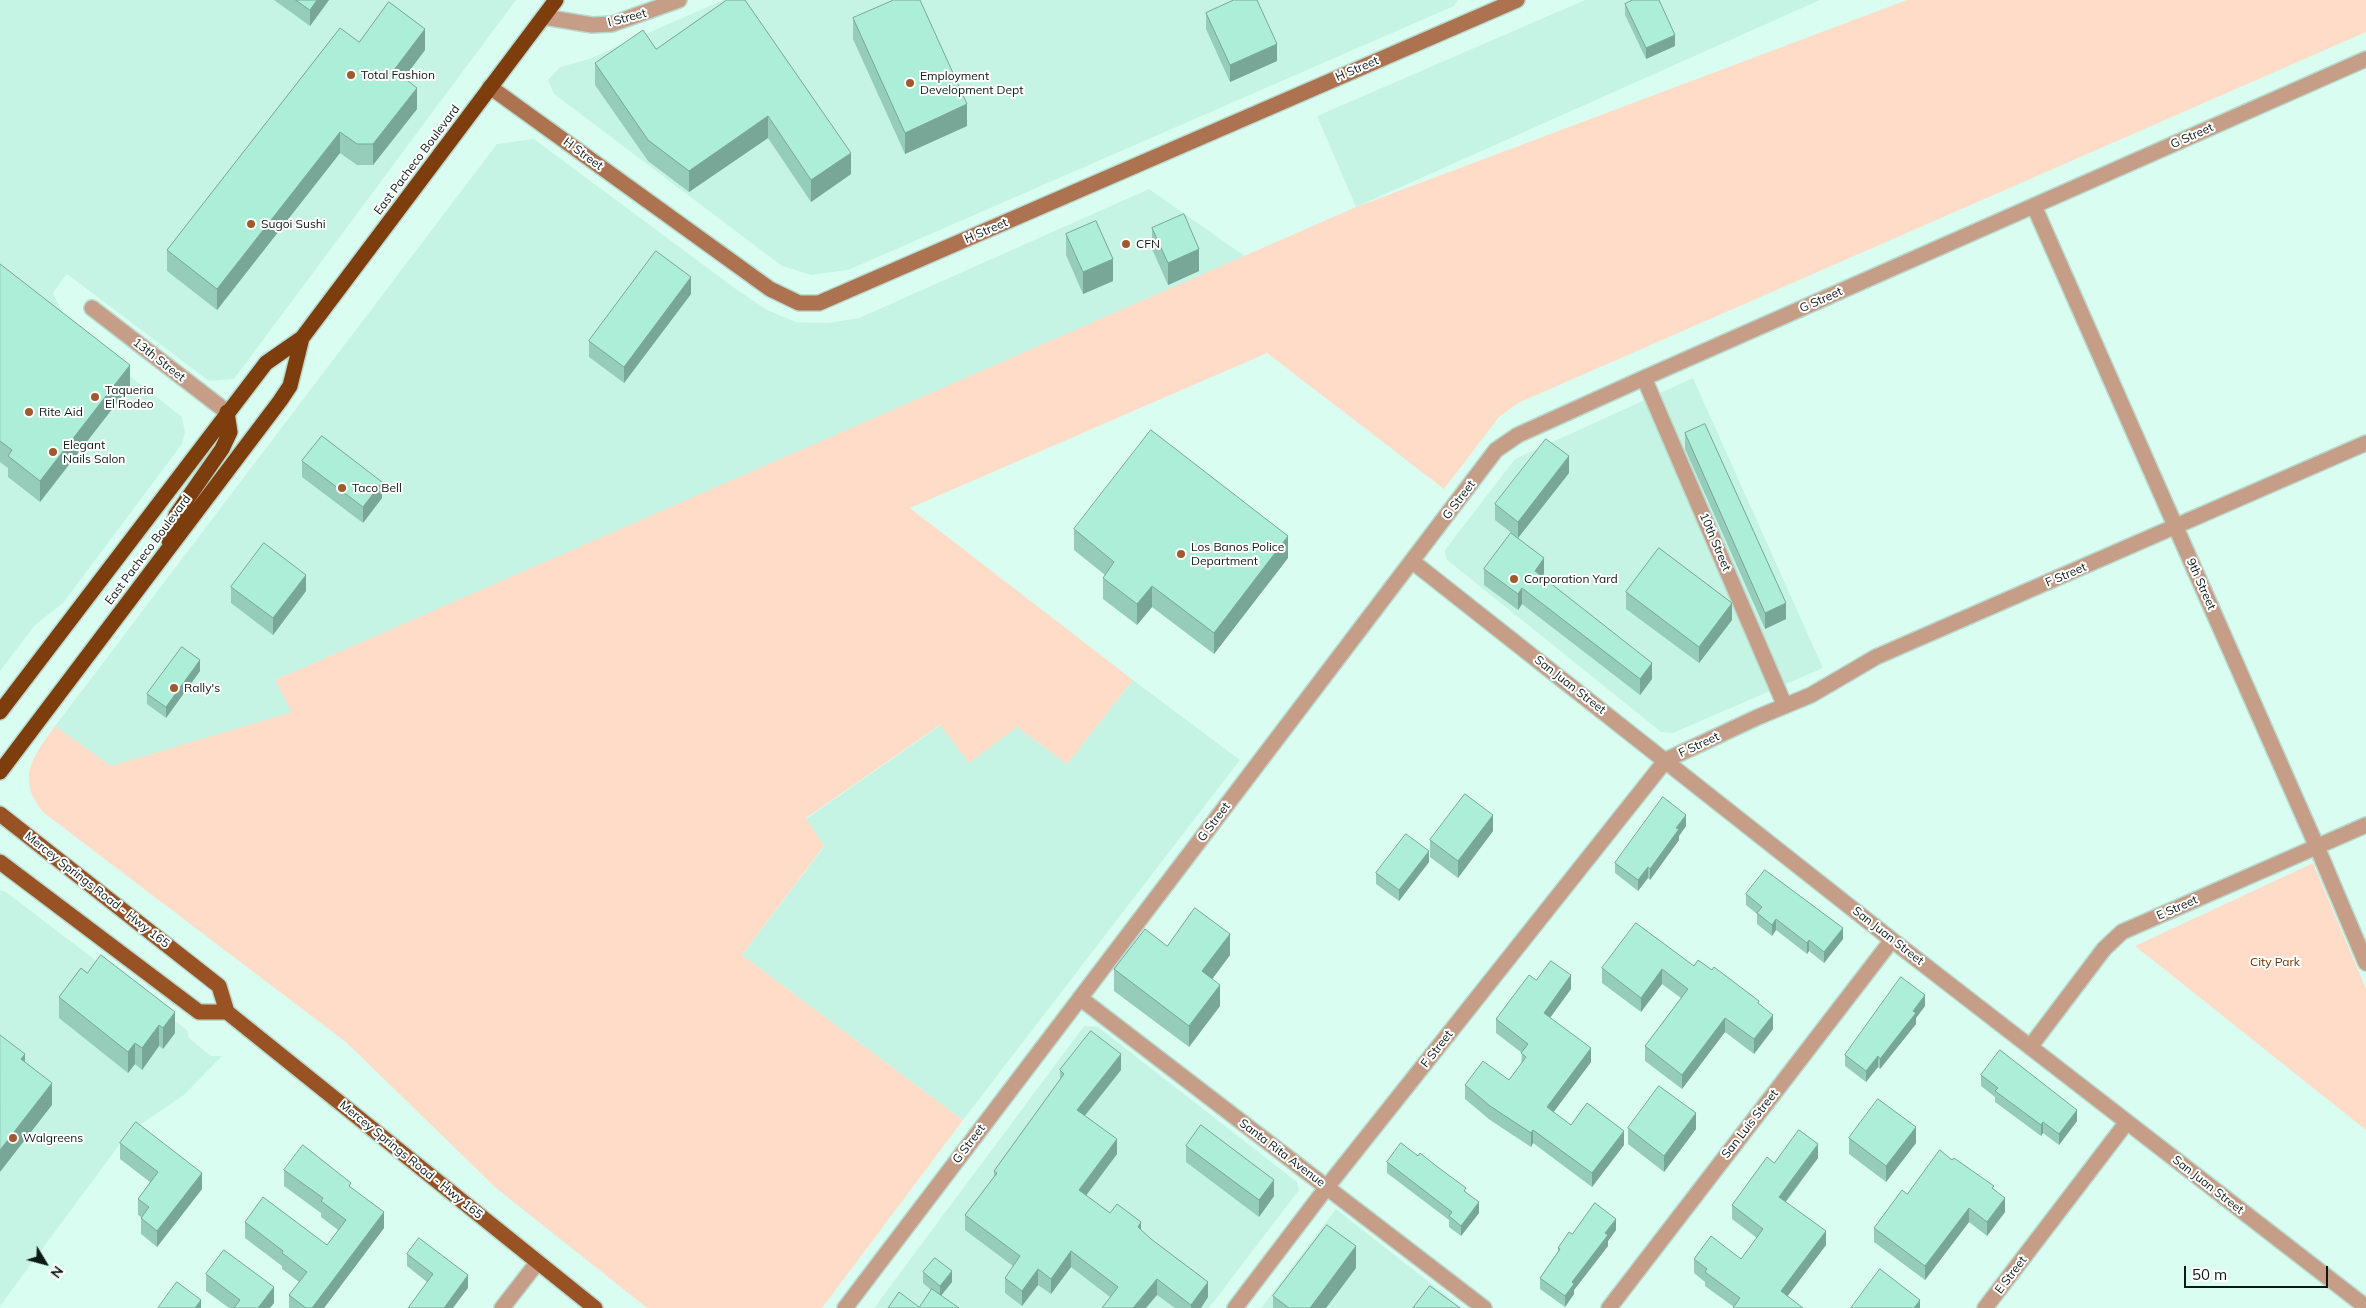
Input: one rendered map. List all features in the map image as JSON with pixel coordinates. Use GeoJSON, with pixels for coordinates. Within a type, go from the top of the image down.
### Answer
{"type":"FeatureCollection","features":[{"type":"Feature","properties":{"kind":"highway","name":"East Pacheco Boulevard"},"geometry":{"type":"LineString","coordinates":[[0,712],[266,363],[302,338],[556,0]]}},
{"type":"Feature","properties":{"kind":"highway","name":"East Pacheco Boulevard"},"geometry":{"type":"LineString","coordinates":[[0,772],[290,386],[302,338]]}},
{"type":"Feature","properties":{"kind":"highway"},"geometry":{"type":"LineString","coordinates":[[166,550],[176,516],[222,449],[230,432],[227,412]]}},
{"type":"Feature","properties":{"kind":"main road","name":"Mercey Springs Road - Hwy 165"},"geometry":{"type":"LineString","coordinates":[[0,814],[219,986],[228,1012],[595,1308]]}},
{"type":"Feature","properties":{"kind":"main road"},"geometry":{"type":"LineString","coordinates":[[0,862],[199,1012],[228,1012]]}},
{"type":"Feature","properties":{"kind":"street","name":"I Street"},"geometry":{"type":"LineString","coordinates":[[544,17],[592,25],[612,24],[673,4],[679,0]]}},
{"type":"Feature","properties":{"kind":"street","name":"H Street"},"geometry":{"type":"LineString","coordinates":[[490,87],[770,289],[799,303],[819,303],[1500,4],[1517,0]]}},
{"type":"Feature","properties":{"kind":"street","name":"G Street"},"geometry":{"type":"LineString","coordinates":[[845,1308],[1413,562],[1496,450],[1518,435],[1644,378],[2366,60]]}},
{"type":"Feature","properties":{"kind":"street","name":"9th Street"},"geometry":{"type":"LineString","coordinates":[[2034,206],[2317,847],[2366,963]]}},
{"type":"Feature","properties":{"kind":"street","name":"13th Street"},"geometry":{"type":"LineString","coordinates":[[92,308],[227,412]]}},
{"type":"Feature","properties":{"kind":"street","name":"10th Street"},"geometry":{"type":"LineString","coordinates":[[1644,378],[1786,706]]}},
{"type":"Feature","properties":{"kind":"street","name":"F Street"},"geometry":{"type":"LineString","coordinates":[[1235,1308],[1327,1187],[1666,760],[1812,695],[1876,657],[2366,443]]}},
{"type":"Feature","properties":{"kind":"street","name":"San Juan Street"},"geometry":{"type":"LineString","coordinates":[[1413,562],[1892,940],[2361,1302]]}},
{"type":"Feature","properties":{"kind":"street","name":"E Street"},"geometry":{"type":"LineString","coordinates":[[2030,1047],[2104,949],[2122,932],[2366,825]]}},
{"type":"Feature","properties":{"kind":"street","name":"San Luis Street"},"geometry":{"type":"LineString","coordinates":[[1608,1308],[1892,940]]}},
{"type":"Feature","properties":{"kind":"street","name":"Santa Rita Avenue"},"geometry":{"type":"LineString","coordinates":[[1080,998],[1484,1308]]}},
{"type":"Feature","properties":{"kind":"street","name":"E Street"},"geometry":{"type":"LineString","coordinates":[[1985,1308],[2127,1122]]}},
{"type":"Feature","properties":{"kind":"street"},"geometry":{"type":"LineString","coordinates":[[502,1308],[537,1263]]}},
{"type":"Feature","properties":{"kind":"shaded area"},"geometry":{"type":"Polygon","coordinates":[[[0,0],[516,0],[234,379],[209,381],[67,274],[53,293],[70,329],[182,417],[185,432],[182,444],[63,603],[35,625],[0,671],[0,0]]]}},
{"type":"Feature","properties":{"kind":"shaded area"},"geometry":{"type":"Polygon","coordinates":[[[723,0],[1458,0],[1454,6],[848,270],[811,275],[782,266],[554,94],[548,80],[560,67],[589,59],[723,0]]]}},
{"type":"Feature","properties":{"kind":"shaded area"},"geometry":{"type":"Polygon","coordinates":[[[1585,0],[1820,0],[1356,207],[1317,116],[1585,0]]]}},
{"type":"Feature","properties":{"kind":"shaded area"},"geometry":{"type":"Polygon","coordinates":[[[534,139],[736,289],[767,310],[796,322],[828,323],[859,318],[1149,189],[1246,257],[275,680],[293,712],[110,767],[55,726],[497,144],[534,139]]]}},
{"type":"Feature","properties":{"kind":"shaded area","name":"Corporation Yard"},"geometry":{"type":"Polygon","coordinates":[[[1693,378],[1823,668],[1673,733],[1661,732],[1446,559],[1445,550],[1515,459],[1693,378]]]}},
{"type":"Feature","properties":{"kind":"shaded area"},"geometry":{"type":"Polygon","coordinates":[[[1133,680],[1240,760],[963,1120],[742,955],[824,847],[806,819],[941,725],[1017,727],[1067,764],[1133,680]]]}},
{"type":"Feature","properties":{"kind":"shaded area"},"geometry":{"type":"Polygon","coordinates":[[[0,890],[6,892],[187,1030],[189,1038],[211,1056],[222,1056],[184,1095],[128,1133],[0,1306],[0,890]]]}},
{"type":"Feature","properties":{"kind":"shaded area"},"geometry":{"type":"Polygon","coordinates":[[[1084,1026],[1098,1027],[1297,1182],[1299,1190],[1209,1308],[874,1308],[1084,1026]]]}},
{"type":"Feature","properties":{"kind":"shaded area"},"geometry":{"type":"Polygon","coordinates":[[[1336,1209],[1462,1308],[1261,1308],[1336,1209]]]}},
{"type":"Feature","properties":{"kind":"green space"},"geometry":{"type":"Polygon","coordinates":[[[1907,0],[2366,0],[2366,32],[1518,403],[1499,417],[1444,489],[1267,353],[910,508],[1133,680],[1067,764],[1017,727],[969,763],[940,725],[806,818],[824,846],[742,955],[963,1120],[822,1308],[647,1308],[496,1188],[347,1043],[44,813],[30,789],[30,768],[34,758],[55,726],[111,766],[292,712],[275,680],[1356,207],[1907,0]]]}},
{"type":"Feature","properties":{"kind":"green space","name":"City Park"},"geometry":{"type":"Polygon","coordinates":[[[2313,863],[2366,989],[2366,1130],[2135,946],[2313,863]]]}},
{"type":"Feature","properties":{"kind":"building"},"geometry":{"type":"Polygon","coordinates":[[[296,0],[317,0],[310,10],[296,0]]]}},
{"type":"Feature","properties":{"kind":"building"},"geometry":{"type":"Polygon","coordinates":[[[727,0],[745,0],[851,153],[811,180],[768,116],[689,171],[648,140],[595,63],[643,30],[656,49],[727,0]]]}},
{"type":"Feature","properties":{"kind":"building","name":"Employment Development Dept"},"geometry":{"type":"Polygon","coordinates":[[[894,0],[920,0],[967,104],[905,133],[853,18],[894,0]]]}},
{"type":"Feature","properties":{"kind":"building"},"geometry":{"type":"Polygon","coordinates":[[[1234,0],[1257,0],[1277,44],[1230,65],[1206,13],[1234,0]]]}},
{"type":"Feature","properties":{"kind":"building"},"geometry":{"type":"Polygon","coordinates":[[[1633,0],[1659,0],[1675,35],[1646,48],[1625,4],[1633,0]]]}},
{"type":"Feature","properties":{"kind":"building"},"geometry":{"type":"Polygon","coordinates":[[[389,2],[425,29],[394,70],[417,88],[373,144],[357,144],[340,132],[217,289],[167,250],[340,28],[359,42],[389,2]]]}},
{"type":"Feature","properties":{"kind":"building"},"geometry":{"type":"Polygon","coordinates":[[[1184,214],[1199,249],[1168,263],[1152,228],[1184,214]]]}},
{"type":"Feature","properties":{"kind":"building"},"geometry":{"type":"Polygon","coordinates":[[[1096,221],[1113,259],[1083,272],[1066,234],[1096,221]]]}},
{"type":"Feature","properties":{"kind":"building"},"geometry":{"type":"Polygon","coordinates":[[[656,251],[691,277],[624,367],[589,341],[656,251]]]}},
{"type":"Feature","properties":{"kind":"building"},"geometry":{"type":"Polygon","coordinates":[[[0,264],[130,365],[40,481],[8,456],[12,450],[0,441],[0,264]]]}},
{"type":"Feature","properties":{"kind":"building"},"geometry":{"type":"Polygon","coordinates":[[[1705,424],[1786,603],[1765,613],[1685,433],[1705,424]]]}},
{"type":"Feature","properties":{"kind":"building","name":"Los Banos Police Department"},"geometry":{"type":"Polygon","coordinates":[[[1151,430],[1288,536],[1214,633],[1152,586],[1137,604],[1103,578],[1114,562],[1074,529],[1151,430]]]}},
{"type":"Feature","properties":{"kind":"building"},"geometry":{"type":"Polygon","coordinates":[[[322,436],[382,482],[363,507],[302,461],[322,436]]]}},
{"type":"Feature","properties":{"kind":"building"},"geometry":{"type":"Polygon","coordinates":[[[1546,439],[1569,456],[1518,522],[1495,504],[1546,439]]]}},
{"type":"Feature","properties":{"kind":"building"},"geometry":{"type":"Polygon","coordinates":[[[1511,533],[1544,558],[1535,571],[1652,663],[1640,679],[1522,588],[1518,594],[1484,569],[1511,533]]]}},
{"type":"Feature","properties":{"kind":"building"},"geometry":{"type":"Polygon","coordinates":[[[264,543],[306,575],[273,618],[231,587],[264,543]]]}},
{"type":"Feature","properties":{"kind":"building"},"geometry":{"type":"Polygon","coordinates":[[[1659,548],[1732,603],[1699,647],[1626,592],[1659,548]]]}},
{"type":"Feature","properties":{"kind":"building","name":"Rally's"},"geometry":{"type":"Polygon","coordinates":[[[182,647],[200,660],[166,707],[147,694],[182,647]]]}},
{"type":"Feature","properties":{"kind":"building"},"geometry":{"type":"Polygon","coordinates":[[[1465,794],[1493,815],[1458,861],[1430,840],[1465,794]]]}},
{"type":"Feature","properties":{"kind":"building"},"geometry":{"type":"Polygon","coordinates":[[[1663,797],[1686,815],[1676,828],[1679,829],[1650,869],[1648,867],[1638,880],[1615,863],[1663,797]]]}},
{"type":"Feature","properties":{"kind":"building"},"geometry":{"type":"Polygon","coordinates":[[[1406,834],[1429,851],[1399,890],[1376,873],[1406,834]]]}},
{"type":"Feature","properties":{"kind":"building"},"geometry":{"type":"Polygon","coordinates":[[[1765,870],[1843,928],[1824,952],[1809,940],[1807,943],[1776,919],[1772,925],[1757,913],[1762,907],[1746,894],[1765,870]]]}},
{"type":"Feature","properties":{"kind":"building"},"geometry":{"type":"Polygon","coordinates":[[[1195,908],[1230,934],[1202,971],[1220,985],[1189,1026],[1114,969],[1145,929],[1167,946],[1195,908]]]}},
{"type":"Feature","properties":{"kind":"building"},"geometry":{"type":"Polygon","coordinates":[[[1636,923],[1694,966],[1698,960],[1712,970],[1714,967],[1759,1001],[1758,1003],[1773,1015],[1754,1039],[1725,1018],[1682,1075],[1645,1046],[1688,989],[1662,969],[1641,998],[1602,968],[1636,923]]]}},
{"type":"Feature","properties":{"kind":"building"},"geometry":{"type":"Polygon","coordinates":[[[101,955],[175,1012],[163,1028],[159,1025],[142,1048],[135,1043],[128,1052],[59,997],[81,968],[87,973],[101,955]]]}},
{"type":"Feature","properties":{"kind":"building"},"geometry":{"type":"Polygon","coordinates":[[[1551,961],[1571,975],[1544,1013],[1591,1048],[1547,1107],[1571,1125],[1587,1103],[1624,1131],[1592,1173],[1533,1130],[1531,1133],[1490,1106],[1465,1085],[1483,1061],[1509,1080],[1526,1057],[1521,1053],[1528,1044],[1496,1019],[1529,975],[1536,980],[1551,961]]]}},
{"type":"Feature","properties":{"kind":"building"},"geometry":{"type":"Polygon","coordinates":[[[1901,977],[1925,995],[1913,1011],[1916,1013],[1880,1059],[1878,1056],[1866,1071],[1845,1055],[1901,977]]]}},
{"type":"Feature","properties":{"kind":"building"},"geometry":{"type":"Polygon","coordinates":[[[1091,1031],[1121,1054],[1077,1110],[1117,1139],[1079,1190],[1110,1213],[1117,1204],[1141,1222],[1138,1227],[1151,1239],[1208,1282],[1191,1305],[1157,1279],[1133,1308],[1102,1308],[1118,1287],[1071,1251],[1051,1279],[1038,1269],[1022,1291],[1005,1278],[1020,1256],[965,1215],[997,1173],[994,1171],[1064,1074],[1060,1070],[1091,1031]]]}},
{"type":"Feature","properties":{"kind":"building","name":"Walgreens"},"geometry":{"type":"Polygon","coordinates":[[[0,1035],[25,1054],[21,1059],[52,1083],[0,1150],[0,1035]]]}},
{"type":"Feature","properties":{"kind":"building"},"geometry":{"type":"Polygon","coordinates":[[[2000,1050],[2077,1110],[2059,1134],[2043,1122],[2041,1125],[1995,1091],[1998,1088],[1981,1075],[2000,1050]]]}},
{"type":"Feature","properties":{"kind":"building"},"geometry":{"type":"Polygon","coordinates":[[[1659,1086],[1696,1113],[1664,1156],[1628,1128],[1659,1086]]]}},
{"type":"Feature","properties":{"kind":"building"},"geometry":{"type":"Polygon","coordinates":[[[1878,1099],[1916,1127],[1886,1166],[1849,1138],[1878,1099]]]}},
{"type":"Feature","properties":{"kind":"building"},"geometry":{"type":"Polygon","coordinates":[[[136,1122],[202,1173],[157,1231],[141,1218],[149,1207],[138,1199],[158,1172],[120,1143],[136,1122]]]}},
{"type":"Feature","properties":{"kind":"building"},"geometry":{"type":"Polygon","coordinates":[[[1201,1125],[1274,1180],[1259,1200],[1186,1146],[1201,1125]]]}},
{"type":"Feature","properties":{"kind":"building"},"geometry":{"type":"Polygon","coordinates":[[[1799,1130],[1818,1144],[1779,1197],[1826,1231],[1781,1291],[1803,1308],[1733,1308],[1740,1298],[1705,1272],[1707,1269],[1694,1259],[1711,1236],[1741,1259],[1763,1229],[1732,1205],[1767,1157],[1774,1163],[1799,1130]]]}},
{"type":"Feature","properties":{"kind":"building"},"geometry":{"type":"Polygon","coordinates":[[[1401,1143],[1418,1156],[1420,1153],[1466,1188],[1464,1191],[1479,1202],[1461,1226],[1449,1216],[1452,1212],[1387,1162],[1401,1143]]]}},
{"type":"Feature","properties":{"kind":"building"},"geometry":{"type":"Polygon","coordinates":[[[303,1145],[351,1183],[349,1186],[384,1212],[312,1308],[306,1308],[289,1295],[307,1272],[245,1222],[263,1197],[327,1245],[346,1220],[321,1201],[323,1198],[284,1170],[303,1145]]]}},
{"type":"Feature","properties":{"kind":"building"},"geometry":{"type":"Polygon","coordinates":[[[1940,1150],[1952,1160],[1954,1158],[1994,1186],[1992,1188],[2005,1198],[1987,1222],[1969,1208],[1925,1266],[1874,1228],[1902,1190],[1907,1194],[1940,1150]]]}},
{"type":"Feature","properties":{"kind":"building"},"geometry":{"type":"Polygon","coordinates":[[[1595,1203],[1616,1219],[1605,1233],[1608,1235],[1572,1282],[1574,1284],[1565,1296],[1540,1278],[1569,1232],[1572,1234],[1595,1203]]]}},
{"type":"Feature","properties":{"kind":"building"},"geometry":{"type":"Polygon","coordinates":[[[1327,1225],[1356,1246],[1310,1308],[1289,1308],[1273,1296],[1327,1225]]]}},
{"type":"Feature","properties":{"kind":"building"},"geometry":{"type":"Polygon","coordinates":[[[419,1238],[468,1275],[444,1308],[408,1308],[433,1274],[407,1254],[419,1238]]]}},
{"type":"Feature","properties":{"kind":"building"},"geometry":{"type":"Polygon","coordinates":[[[224,1250],[274,1287],[258,1308],[234,1308],[240,1300],[206,1274],[224,1250]]]}},
{"type":"Feature","properties":{"kind":"building"},"geometry":{"type":"Polygon","coordinates":[[[935,1258],[952,1271],[940,1286],[923,1272],[935,1258]]]}},
{"type":"Feature","properties":{"kind":"building"},"geometry":{"type":"Polygon","coordinates":[[[1880,1269],[1920,1300],[1914,1308],[1851,1308],[1880,1269]]]}},
{"type":"Feature","properties":{"kind":"building"},"geometry":{"type":"Polygon","coordinates":[[[177,1282],[201,1300],[195,1308],[158,1308],[177,1282]]]}},
{"type":"Feature","properties":{"kind":"building"},"geometry":{"type":"Polygon","coordinates":[[[1430,1286],[1460,1308],[1413,1308],[1430,1286]]]}},
{"type":"Feature","properties":{"kind":"building"},"geometry":{"type":"Polygon","coordinates":[[[932,1289],[959,1308],[888,1308],[899,1292],[919,1307],[932,1289]]]}},
{"type":"Feature","properties":{"kind":"place","name":"Total Fashion"},"geometry":{"type":"Point","coordinates":[351,75]}},
{"type":"Feature","properties":{"kind":"place","name":"Employment Development Dept"},"geometry":{"type":"Point","coordinates":[910,83]}},
{"type":"Feature","properties":{"kind":"place","name":"Sugoi Sushi"},"geometry":{"type":"Point","coordinates":[251,224]}},
{"type":"Feature","properties":{"kind":"place","name":"CFN"},"geometry":{"type":"Point","coordinates":[1126,244]}},
{"type":"Feature","properties":{"kind":"place","name":"Taqueria El Rodeo"},"geometry":{"type":"Point","coordinates":[95,397]}},
{"type":"Feature","properties":{"kind":"place","name":"Rite Aid"},"geometry":{"type":"Point","coordinates":[29,412]}},
{"type":"Feature","properties":{"kind":"place","name":"Elegant Nails Salon"},"geometry":{"type":"Point","coordinates":[53,452]}},
{"type":"Feature","properties":{"kind":"place","name":"Taco Bell"},"geometry":{"type":"Point","coordinates":[342,488]}},
{"type":"Feature","properties":{"kind":"place","name":"Los Banos Police Department"},"geometry":{"type":"Point","coordinates":[1181,554]}},
{"type":"Feature","properties":{"kind":"place","name":"Corporation Yard"},"geometry":{"type":"Point","coordinates":[1514,579]}},
{"type":"Feature","properties":{"kind":"place","name":"Rally's"},"geometry":{"type":"Point","coordinates":[174,688]}},
{"type":"Feature","properties":{"kind":"place","name":"Walgreens"},"geometry":{"type":"Point","coordinates":[13,1138]}}]}
